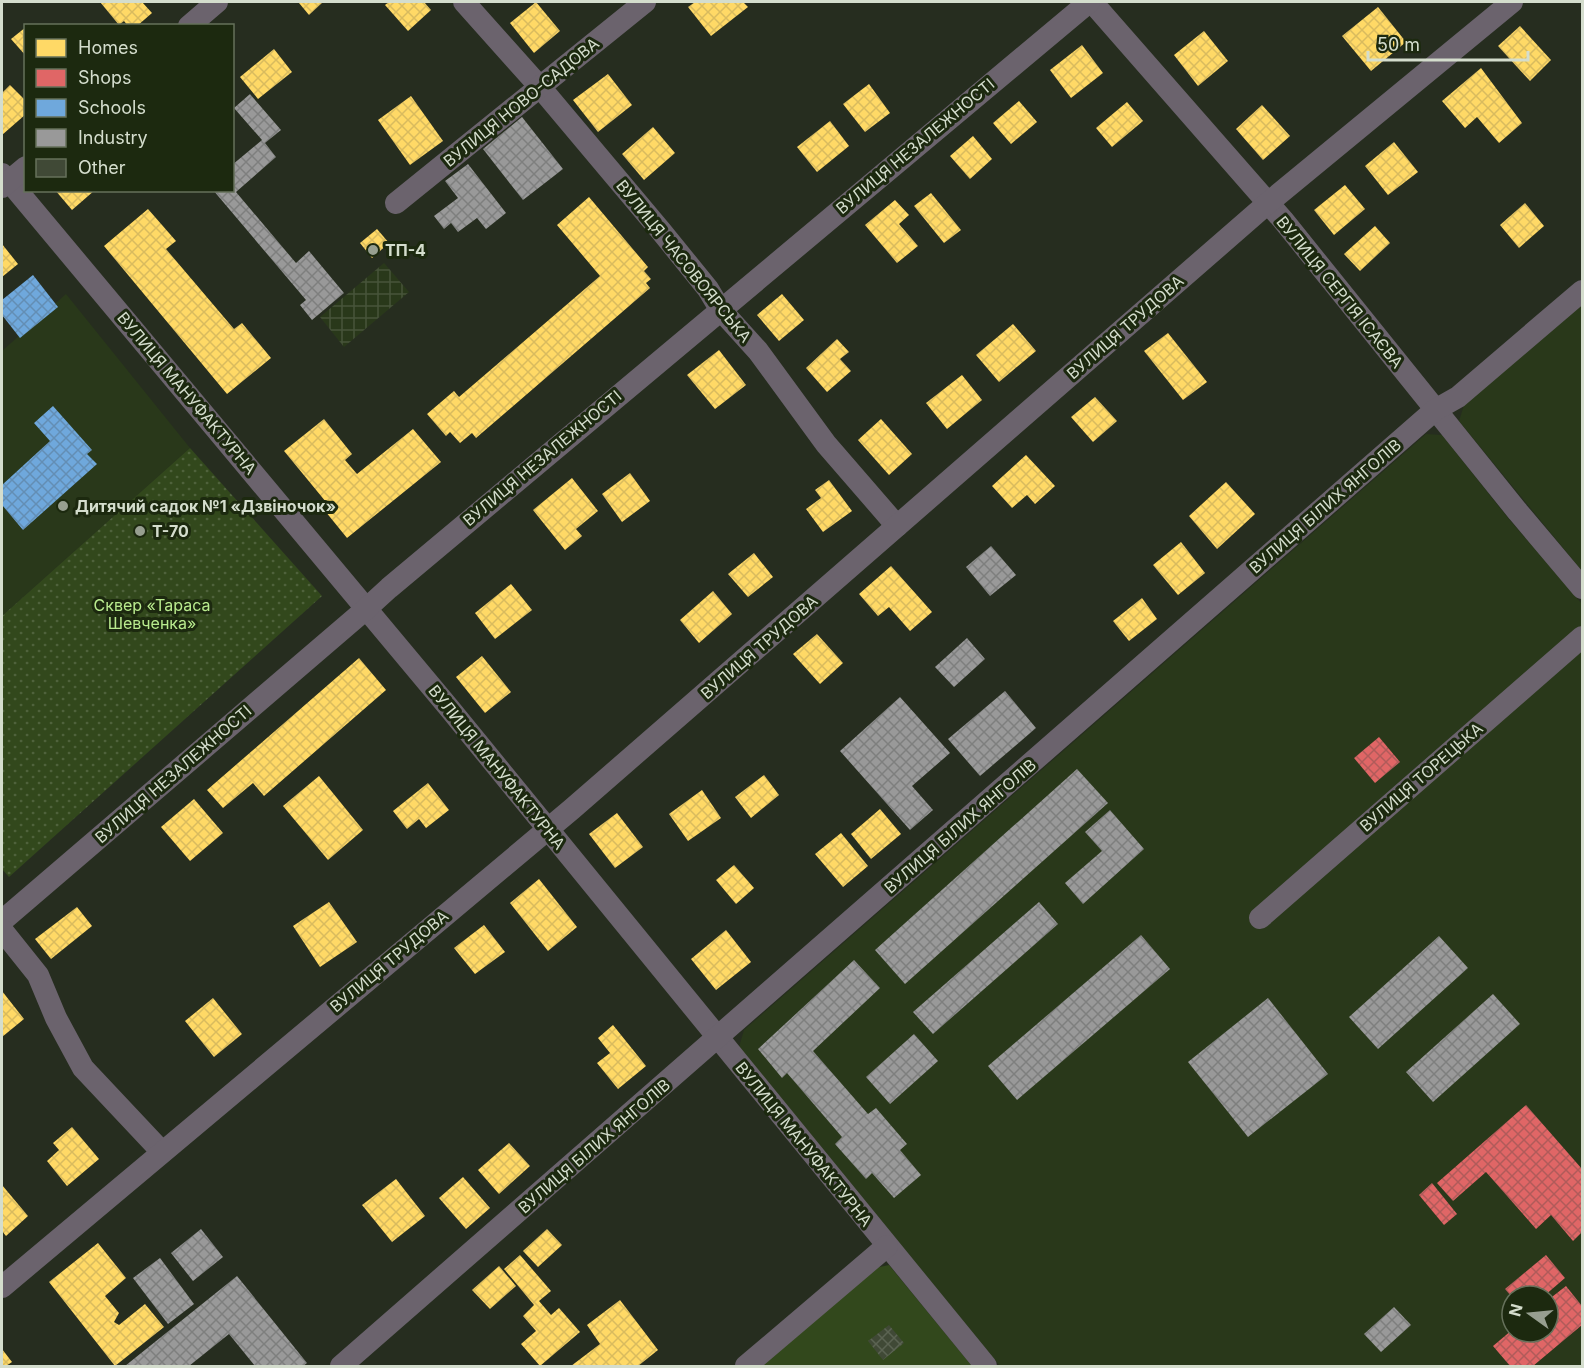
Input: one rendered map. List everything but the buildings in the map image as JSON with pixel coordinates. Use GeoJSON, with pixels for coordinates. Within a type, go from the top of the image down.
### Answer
{"type":"FeatureCollection","features":[{"type":"Feature","properties":{"kind":"street"},"geometry":{"type":"LineString","coordinates":[[191,24],[217,2]]}},
{"type":"Feature","properties":{"kind":"street","name":"ВУЛИЦЯ ЧАСОВОЯРСЬКА"},"geometry":{"type":"LineString","coordinates":[[464,2],[540,87],[708,289],[720,309],[758,351],[826,444],[897,526]]}},
{"type":"Feature","properties":{"kind":"street","name":"ВУЛИЦЯ НОВО-САДОВА"},"geometry":{"type":"LineString","coordinates":[[396,202],[645,2]]}},
{"type":"Feature","properties":{"kind":"street","name":"ВУЛИЦЯ СЕРГІЯ ІСАЄВА"},"geometry":{"type":"LineString","coordinates":[[1090,2],[1268,203],[1582,588]]}},
{"type":"Feature","properties":{"kind":"street","name":"ВУЛИЦЯ НЕЗАЛЕЖНОСТІ"},"geometry":{"type":"LineString","coordinates":[[4,917],[720,309],[1090,2]]}},
{"type":"Feature","properties":{"kind":"street","name":"ВУЛИЦЯ ТРУДОВА"},"geometry":{"type":"LineString","coordinates":[[2,1287],[581,801],[1268,203],[1512,2]]}},
{"type":"Feature","properties":{"kind":"street","name":"ВУЛИЦЯ МАНУФАКТУРНА"},"geometry":{"type":"LineString","coordinates":[[9,177],[547,828],[986,1366]]}},
{"type":"Feature","properties":{"kind":"street","name":"ВУЛИЦЯ БІЛИХ ЯНГОЛІВ"},"geometry":{"type":"LineString","coordinates":[[341,1366],[1436,410],[1458,397],[1582,291]]}},
{"type":"Feature","properties":{"kind":"street","name":"ВУЛИЦЯ ТОРЕЦЬКА"},"geometry":{"type":"LineString","coordinates":[[1260,918],[1582,637]]}},
{"type":"Feature","properties":{"kind":"street"},"geometry":{"type":"LineString","coordinates":[[4,917],[38,975],[56,1018],[83,1068],[162,1152]]}},
{"type":"Feature","properties":{"kind":"street"},"geometry":{"type":"LineString","coordinates":[[746,1366],[887,1246]]}},
{"type":"Feature","properties":{"kind":"shaded area"},"geometry":{"type":"Polygon","coordinates":[[[384,263],[409,292],[344,347],[320,317],[384,263]]]}},
{"type":"Feature","properties":{"kind":"shaded area","name":"Дитячий садок №1 «Дзвіночок»"},"geometry":{"type":"Polygon","coordinates":[[[66,294],[190,448],[2,616],[2,351],[66,294]]]}},
{"type":"Feature","properties":{"kind":"shaded area"},"geometry":{"type":"Polygon","coordinates":[[[1582,305],[1582,571],[1459,421],[1464,405],[1582,305]]]}},
{"type":"Feature","properties":{"kind":"shaded area"},"geometry":{"type":"Polygon","coordinates":[[[1426,434],[1442,435],[1508,518],[1582,604],[1582,1366],[1000,1366],[739,1047],[744,1030],[1426,434]]]}},
{"type":"Feature","properties":{"kind":"green space","name":"Сквер «Тараса Шевченка»"},"geometry":{"type":"Polygon","coordinates":[[[190,448],[322,596],[9,877],[2,869],[2,616],[190,448]]]}},
{"type":"Feature","properties":{"kind":"green space"},"geometry":{"type":"Polygon","coordinates":[[[889,1265],[972,1366],[760,1366],[875,1268],[889,1265]]]}},
{"type":"Feature","properties":{"kind":"place","name":"ТП-4"},"geometry":{"type":"Point","coordinates":[373,250]}},
{"type":"Feature","properties":{"kind":"place","name":"Дитячий садок №1 «Дзвіночок»"},"geometry":{"type":"Point","coordinates":[63,506]}},
{"type":"Feature","properties":{"kind":"place","name":"Т-70"},"geometry":{"type":"Point","coordinates":[140,531]}}]}
